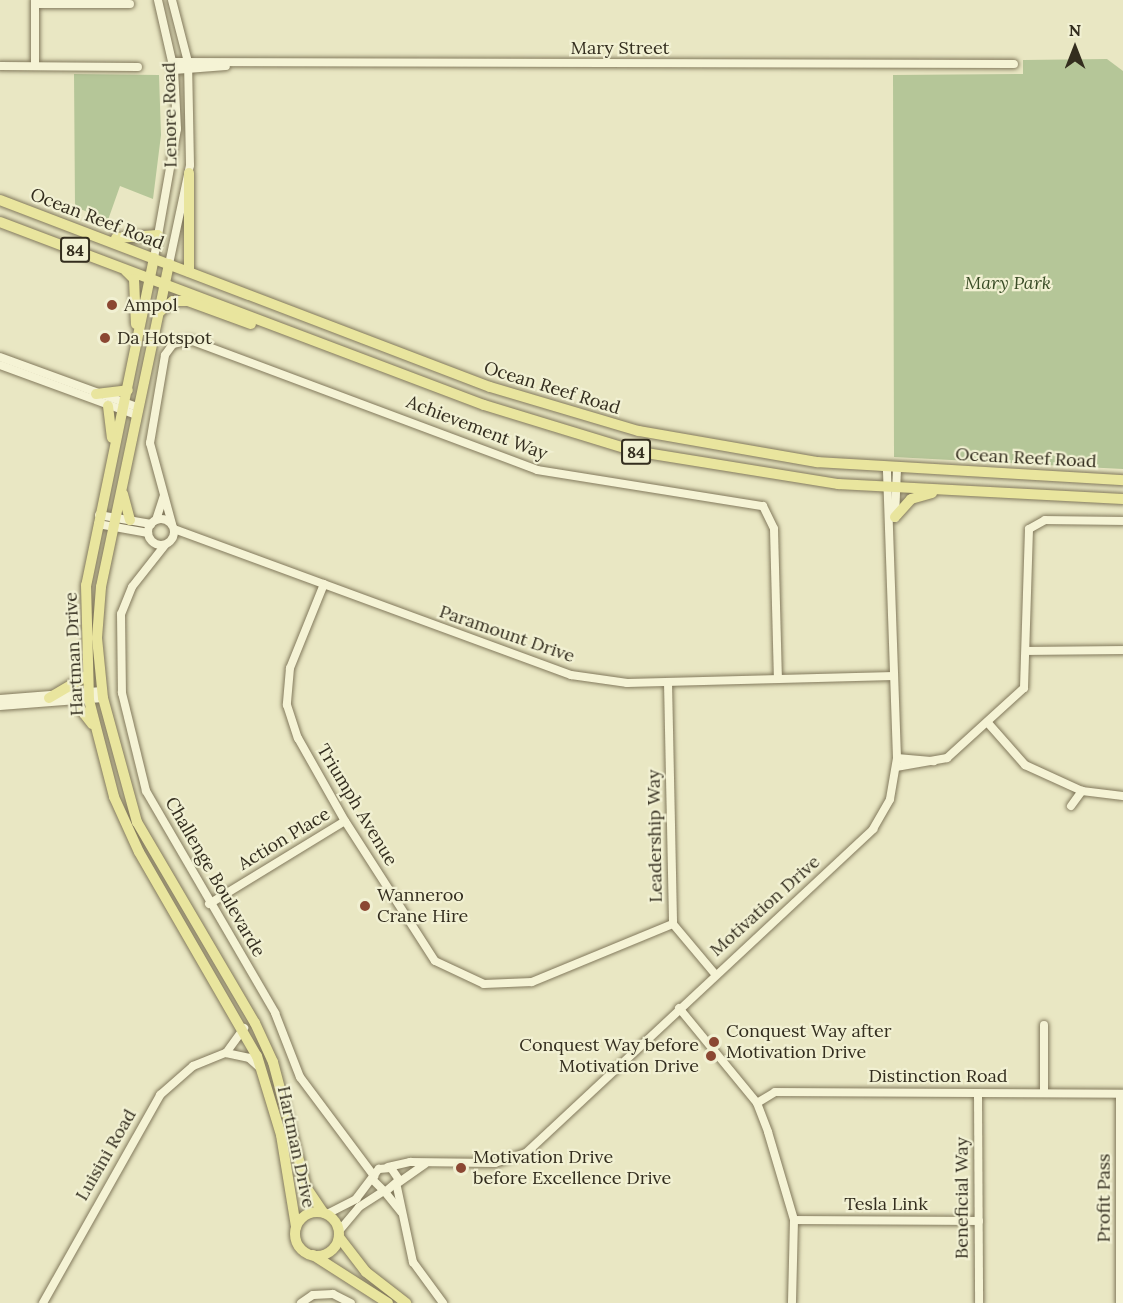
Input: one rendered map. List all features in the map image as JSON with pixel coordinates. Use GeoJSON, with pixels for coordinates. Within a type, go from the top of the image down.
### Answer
{"type":"FeatureCollection","features":[{"type":"Feature","properties":{"kind":"main road"},"geometry":{"type":"LineString","coordinates":[[189,173],[189,272]]}},
{"type":"Feature","properties":{"kind":"main road","name":"Ocean Reef Road"},"geometry":{"type":"LineString","coordinates":[[0,200],[564,412],[739,452],[892,468],[1123,480]]}},
{"type":"Feature","properties":{"kind":"main road"},"geometry":{"type":"LineString","coordinates":[[53,219],[128,241],[158,235]]}},
{"type":"Feature","properties":{"kind":"main road","name":"Ocean Reef Road"},"geometry":{"type":"LineString","coordinates":[[0,222],[548,428],[634,451],[782,478],[950,491],[1123,499]]}},
{"type":"Feature","properties":{"kind":"main road","name":"Hartman Drive"},"geometry":{"type":"LineString","coordinates":[[154,258],[86,585],[89,696],[114,797],[139,852],[244,1028],[262,1070],[281,1135],[296,1227]]}},
{"type":"Feature","properties":{"kind":"main road","name":"Hartman Drive"},"geometry":{"type":"LineString","coordinates":[[169,264],[101,587],[103,695],[137,822],[255,1023],[273,1062],[306,1187],[325,1213]]}},
{"type":"Feature","properties":{"kind":"main road"},"geometry":{"type":"LineString","coordinates":[[124,268],[134,279],[133,363]]}},
{"type":"Feature","properties":{"kind":"main road"},"geometry":{"type":"LineString","coordinates":[[158,312],[173,301],[188,301],[300,336]]}},
{"type":"Feature","properties":{"kind":"main road"},"geometry":{"type":"LineString","coordinates":[[96,394],[128,390]]}},
{"type":"Feature","properties":{"kind":"main road"},"geometry":{"type":"LineString","coordinates":[[108,406],[113,450]]}},
{"type":"Feature","properties":{"kind":"main road"},"geometry":{"type":"LineString","coordinates":[[122,488],[130,520]]}},
{"type":"Feature","properties":{"kind":"main road"},"geometry":{"type":"LineString","coordinates":[[893,522],[911,499],[950,491]]}},
{"type":"Feature","properties":{"kind":"main road"},"geometry":{"type":"LineString","coordinates":[[49,698],[88,675]]}},
{"type":"Feature","properties":{"kind":"main road"},"geometry":{"type":"LineString","coordinates":[[75,702],[96,729]]}},
{"type":"Feature","properties":{"kind":"main road"},"geometry":{"type":"LineString","coordinates":[[388,1303],[313,1255],[297,1242],[296,1227],[306,1214],[325,1213],[366,1272],[406,1303]]}},
{"type":"Feature","properties":{"kind":"main road"},"geometry":{"type":"LineString","coordinates":[[313,1255],[332,1249],[339,1234]]}},
{"type":"Feature","properties":{"kind":"street","name":"Lenore Road"},"geometry":{"type":"LineString","coordinates":[[154,258],[177,129],[173,66],[158,0]]}},
{"type":"Feature","properties":{"kind":"street","name":"Lenore Road"},"geometry":{"type":"LineString","coordinates":[[169,264],[189,173],[188,66],[172,0]]}},
{"type":"Feature","properties":{"kind":"street"},"geometry":{"type":"LineString","coordinates":[[35,66],[35,2],[130,4]]}},
{"type":"Feature","properties":{"kind":"street","name":"Mary Street"},"geometry":{"type":"LineString","coordinates":[[173,66],[1014,64]]}},
{"type":"Feature","properties":{"kind":"street"},"geometry":{"type":"LineString","coordinates":[[0,66],[138,67]]}},
{"type":"Feature","properties":{"kind":"street","name":"Achievement Way"},"geometry":{"type":"LineString","coordinates":[[173,527],[150,443],[165,355],[173,344],[190,340],[537,470],[763,506],[774,529],[778,678]]}},
{"type":"Feature","properties":{"kind":"street"},"geometry":{"type":"LineString","coordinates":[[0,357],[96,394],[124,408]]}},
{"type":"Feature","properties":{"kind":"street"},"geometry":{"type":"LineString","coordinates":[[0,365],[108,406],[138,412]]}},
{"type":"Feature","properties":{"kind":"street","name":"Motivation Drive"},"geometry":{"type":"LineString","coordinates":[[386,1167],[431,1162],[495,1163],[526,1153],[873,828],[890,799],[897,763],[893,522],[890,487],[892,468]]}},
{"type":"Feature","properties":{"kind":"street"},"geometry":{"type":"LineString","coordinates":[[148,533],[164,495]]}},
{"type":"Feature","properties":{"kind":"street"},"geometry":{"type":"LineString","coordinates":[[98,519],[148,533],[154,543]]}},
{"type":"Feature","properties":{"kind":"street"},"geometry":{"type":"LineString","coordinates":[[114,523],[130,520],[153,522]]}},
{"type":"Feature","properties":{"kind":"street"},"geometry":{"type":"LineString","coordinates":[[897,763],[934,761],[960,749],[1024,688],[1029,529],[1045,520],[1123,521]]}},
{"type":"Feature","properties":{"kind":"street","name":"Paramount Drive"},"geometry":{"type":"LineString","coordinates":[[153,522],[173,527],[196,539],[571,675],[668,682],[894,676]]}},
{"type":"Feature","properties":{"kind":"street","name":"Challenge Boulevarde"},"geometry":{"type":"LineString","coordinates":[[173,527],[167,544],[122,605],[125,713],[146,791],[209,904],[275,1012],[305,1086],[403,1215]]}},
{"type":"Feature","properties":{"kind":"street","name":"Paramount Drive"},"geometry":{"type":"LineString","coordinates":[[154,543],[167,544],[196,539]]}},
{"type":"Feature","properties":{"kind":"street","name":"Challenge Boulevarde"},"geometry":{"type":"LineString","coordinates":[[150,566],[154,543]]}},
{"type":"Feature","properties":{"kind":"street","name":"Triumph Avenue"},"geometry":{"type":"LineString","coordinates":[[324,584],[290,668],[287,705],[298,738],[345,821],[435,961],[476,981],[554,977],[673,924]]}},
{"type":"Feature","properties":{"kind":"street"},"geometry":{"type":"LineString","coordinates":[[1026,651],[1123,650]]}},
{"type":"Feature","properties":{"kind":"street","name":"Leadership Way"},"geometry":{"type":"LineString","coordinates":[[668,682],[673,924],[715,974]]}},
{"type":"Feature","properties":{"kind":"street"},"geometry":{"type":"LineString","coordinates":[[0,699],[103,695]]}},
{"type":"Feature","properties":{"kind":"street"},"geometry":{"type":"LineString","coordinates":[[0,706],[75,702],[89,696]]}},
{"type":"Feature","properties":{"kind":"street"},"geometry":{"type":"LineString","coordinates":[[988,723],[1025,765],[1082,791],[1123,796]]}},
{"type":"Feature","properties":{"kind":"street"},"geometry":{"type":"LineString","coordinates":[[1071,806],[1082,791]]}},
{"type":"Feature","properties":{"kind":"street","name":"Action Place"},"geometry":{"type":"LineString","coordinates":[[209,904],[345,821]]}},
{"type":"Feature","properties":{"kind":"street"},"geometry":{"type":"LineString","coordinates":[[679,1008],[757,1103],[794,1220],[792,1303]]}},
{"type":"Feature","properties":{"kind":"street"},"geometry":{"type":"LineString","coordinates":[[1044,1025],[1044,1093]]}},
{"type":"Feature","properties":{"kind":"street","name":"Luisini Road"},"geometry":{"type":"LineString","coordinates":[[43,1303],[160,1095],[180,1074],[226,1053],[244,1028]]}},
{"type":"Feature","properties":{"kind":"street"},"geometry":{"type":"LineString","coordinates":[[226,1053],[249,1058],[262,1070]]}},
{"type":"Feature","properties":{"kind":"street","name":"Distinction Road"},"geometry":{"type":"LineString","coordinates":[[757,1103],[776,1092],[1122,1094]]}},
{"type":"Feature","properties":{"kind":"street","name":"Beneficial Way"},"geometry":{"type":"LineString","coordinates":[[978,1093],[979,1303]]}},
{"type":"Feature","properties":{"kind":"street","name":"Profit Pass"},"geometry":{"type":"LineString","coordinates":[[1120,1303],[1122,1094]]}},
{"type":"Feature","properties":{"kind":"street","name":"Challenge Boulevarde"},"geometry":{"type":"LineString","coordinates":[[355,1152],[386,1167]]}},
{"type":"Feature","properties":{"kind":"street","name":"Motivation Drive"},"geometry":{"type":"LineString","coordinates":[[384,1192],[398,1185],[411,1169],[431,1162]]}},
{"type":"Feature","properties":{"kind":"street"},"geometry":{"type":"LineString","coordinates":[[325,1213],[356,1199],[373,1178],[386,1167],[397,1173],[413,1262],[443,1303]]}},
{"type":"Feature","properties":{"kind":"street"},"geometry":{"type":"LineString","coordinates":[[339,1234],[359,1207],[384,1192]]}},
{"type":"Feature","properties":{"kind":"street","name":"Tesla Link"},"geometry":{"type":"LineString","coordinates":[[794,1220],[979,1221]]}},
{"type":"Feature","properties":{"kind":"street"},"geometry":{"type":"LineString","coordinates":[[301,1303],[333,1294],[351,1303]]}},
{"type":"Feature","properties":{"kind":"green space","name":"Mary Park"},"geometry":{"type":"Polygon","coordinates":[[[1107,59],[1123,71],[1123,469],[894,457],[893,75],[1023,74],[1023,60],[1107,59]]]}},
{"type":"Feature","properties":{"kind":"green space"},"geometry":{"type":"Polygon","coordinates":[[[74,74],[159,75],[161,135],[153,199],[120,186],[108,220],[75,207],[74,74]]]}},
{"type":"Feature","properties":{"kind":"place","name":"Ampol"},"geometry":{"type":"Point","coordinates":[112,305]}},
{"type":"Feature","properties":{"kind":"place","name":"Da Hotspot"},"geometry":{"type":"Point","coordinates":[105,338]}},
{"type":"Feature","properties":{"kind":"place","name":"Wanneroo Crane Hire"},"geometry":{"type":"Point","coordinates":[365,906]}},
{"type":"Feature","properties":{"kind":"place","name":"Conquest Way after Motivation Drive"},"geometry":{"type":"Point","coordinates":[714,1042]}},
{"type":"Feature","properties":{"kind":"place","name":"Conquest Way before Motivation Drive"},"geometry":{"type":"Point","coordinates":[711,1056]}},
{"type":"Feature","properties":{"kind":"place","name":"Motivation Drive before Excellence Drive"},"geometry":{"type":"Point","coordinates":[461,1168]}}]}
